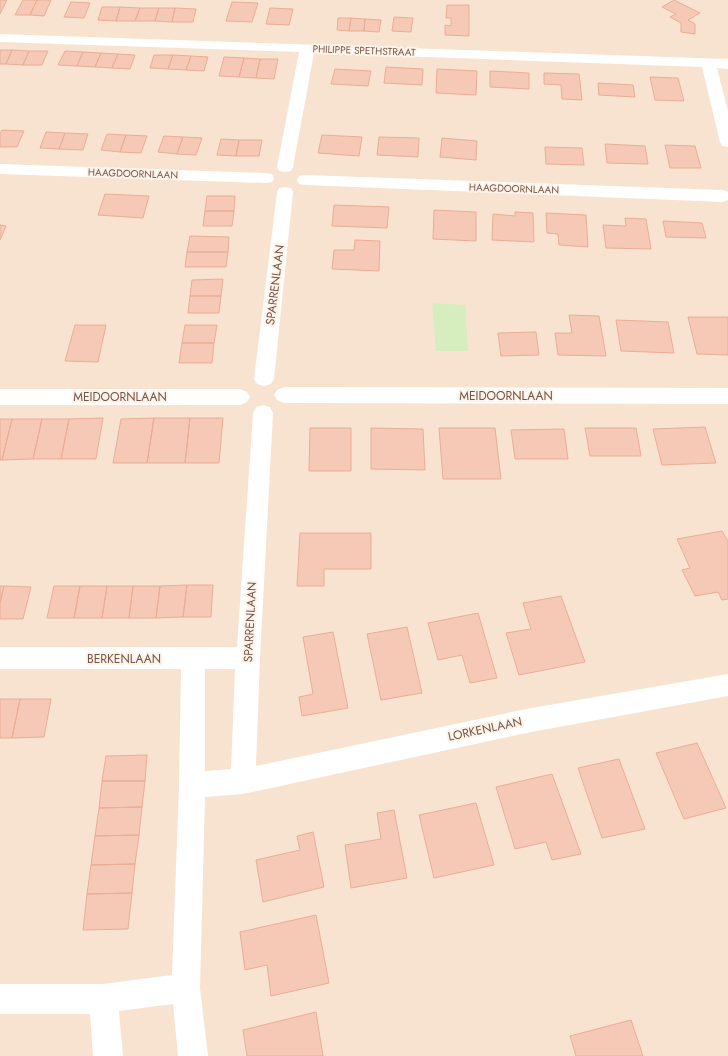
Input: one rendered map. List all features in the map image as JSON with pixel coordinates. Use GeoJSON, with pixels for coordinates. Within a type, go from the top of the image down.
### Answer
{"type":"FeatureCollection","features":[{"type":"Feature","properties":{"kind":"street","name":"PHILIPPE SPETHSTRAAT"},"geometry":{"type":"LineString","coordinates":[[0,38],[728,64]]}},
{"type":"Feature","properties":{"kind":"street"},"geometry":{"type":"LineString","coordinates":[[285,167],[307,48]]}},
{"type":"Feature","properties":{"kind":"street"},"geometry":{"type":"LineString","coordinates":[[708,63],[728,142]]}},
{"type":"Feature","properties":{"kind":"street"},"geometry":{"type":"LineString","coordinates":[[285,167],[295,168],[300,171],[305,180],[298,189],[286,192],[272,189],[268,185],[266,178],[273,170],[285,167]]}},
{"type":"Feature","properties":{"kind":"street","name":"HAAGDOORNLAAN"},"geometry":{"type":"LineString","coordinates":[[0,169],[266,178]]}},
{"type":"Feature","properties":{"kind":"street","name":"HAAGDOORNLAAN"},"geometry":{"type":"LineString","coordinates":[[305,180],[726,195]]}},
{"type":"Feature","properties":{"kind":"street","name":"SPARRENLAAN"},"geometry":{"type":"LineString","coordinates":[[264,379],[286,192]]}},
{"type":"Feature","properties":{"kind":"street"},"geometry":{"type":"LineString","coordinates":[[264,379],[272,380],[279,384],[283,389],[284,395],[282,402],[277,408],[263,413],[249,410],[240,398],[242,389],[247,384],[255,380],[264,379]]}},
{"type":"Feature","properties":{"kind":"street","name":"MEIDOORNLAAN"},"geometry":{"type":"LineString","coordinates":[[284,395],[728,396]]}},
{"type":"Feature","properties":{"kind":"street","name":"MEIDOORNLAAN"},"geometry":{"type":"LineString","coordinates":[[0,397],[240,398]]}},
{"type":"Feature","properties":{"kind":"street","name":"SPARRENLAAN"},"geometry":{"type":"LineString","coordinates":[[242,781],[263,413]]}},
{"type":"Feature","properties":{"kind":"street","name":"BERKENLAAN"},"geometry":{"type":"LineString","coordinates":[[0,658],[248,658]]}},
{"type":"Feature","properties":{"kind":"street"},"geometry":{"type":"LineString","coordinates":[[193,659],[192,785],[186,988],[193,1056]]}},
{"type":"Feature","properties":{"kind":"street","name":"LORKENLAAN"},"geometry":{"type":"LineString","coordinates":[[242,781],[526,721],[728,685]]}},
{"type":"Feature","properties":{"kind":"street"},"geometry":{"type":"LineString","coordinates":[[192,785],[242,781]]}},
{"type":"Feature","properties":{"kind":"street"},"geometry":{"type":"LineString","coordinates":[[0,999],[103,999],[186,988]]}},
{"type":"Feature","properties":{"kind":"street"},"geometry":{"type":"LineString","coordinates":[[103,999],[108,1056]]}},
{"type":"Feature","properties":{"kind":"shaded area"},"geometry":{"type":"Polygon","coordinates":[[[0,0],[728,0],[728,1056],[0,1056],[0,0]]]}},
{"type":"Feature","properties":{"kind":"green space"},"geometry":{"type":"Polygon","coordinates":[[[432,303],[465,305],[468,351],[436,351],[432,303]]]}},
{"type":"Feature","properties":{"kind":"building"},"geometry":{"type":"Polygon","coordinates":[[[0,0],[7,0],[0,14],[0,0]]]}},
{"type":"Feature","properties":{"kind":"building"},"geometry":{"type":"Polygon","coordinates":[[[23,0],[37,0],[30,15],[15,15],[23,0]]]}},
{"type":"Feature","properties":{"kind":"building"},"geometry":{"type":"Polygon","coordinates":[[[37,0],[51,0],[44,16],[30,15],[37,0]]]}},
{"type":"Feature","properties":{"kind":"building"},"geometry":{"type":"Polygon","coordinates":[[[674,0],[700,13],[688,20],[695,24],[695,34],[681,32],[681,23],[670,17],[676,14],[662,7],[674,0]]]}},
{"type":"Feature","properties":{"kind":"building"},"geometry":{"type":"Polygon","coordinates":[[[71,2],[90,3],[84,18],[64,17],[71,2]]]}},
{"type":"Feature","properties":{"kind":"building"},"geometry":{"type":"Polygon","coordinates":[[[232,2],[258,3],[252,22],[226,21],[232,2]]]}},
{"type":"Feature","properties":{"kind":"building"},"geometry":{"type":"Polygon","coordinates":[[[447,5],[469,5],[469,36],[445,35],[445,25],[451,26],[451,18],[446,18],[447,5]]]}},
{"type":"Feature","properties":{"kind":"building"},"geometry":{"type":"Polygon","coordinates":[[[102,7],[120,7],[116,21],[98,20],[102,7]]]}},
{"type":"Feature","properties":{"kind":"building"},"geometry":{"type":"Polygon","coordinates":[[[120,7],[140,8],[135,21],[116,21],[120,7]]]}},
{"type":"Feature","properties":{"kind":"building"},"geometry":{"type":"Polygon","coordinates":[[[140,8],[159,8],[155,21],[135,21],[140,8]]]}},
{"type":"Feature","properties":{"kind":"building"},"geometry":{"type":"Polygon","coordinates":[[[159,8],[175,8],[172,22],[155,21],[159,8]]]}},
{"type":"Feature","properties":{"kind":"building"},"geometry":{"type":"Polygon","coordinates":[[[175,8],[196,9],[193,22],[172,22],[175,8]]]}},
{"type":"Feature","properties":{"kind":"building"},"geometry":{"type":"Polygon","coordinates":[[[270,8],[293,9],[289,25],[266,24],[270,8]]]}},
{"type":"Feature","properties":{"kind":"building"},"geometry":{"type":"Polygon","coordinates":[[[394,17],[413,18],[411,32],[392,31],[394,17]]]}},
{"type":"Feature","properties":{"kind":"building"},"geometry":{"type":"Polygon","coordinates":[[[338,18],[351,18],[349,31],[337,30],[338,18]]]}},
{"type":"Feature","properties":{"kind":"building"},"geometry":{"type":"Polygon","coordinates":[[[351,18],[365,19],[364,31],[349,31],[351,18]]]}},
{"type":"Feature","properties":{"kind":"building"},"geometry":{"type":"Polygon","coordinates":[[[365,19],[381,20],[379,32],[364,31],[365,19]]]}},
{"type":"Feature","properties":{"kind":"building"},"geometry":{"type":"Polygon","coordinates":[[[0,50],[12,50],[6,64],[0,64],[0,50]]]}},
{"type":"Feature","properties":{"kind":"building"},"geometry":{"type":"Polygon","coordinates":[[[12,50],[29,51],[23,65],[6,64],[12,50]]]}},
{"type":"Feature","properties":{"kind":"building"},"geometry":{"type":"Polygon","coordinates":[[[29,51],[48,51],[42,65],[23,65],[29,51]]]}},
{"type":"Feature","properties":{"kind":"building"},"geometry":{"type":"Polygon","coordinates":[[[65,51],[83,52],[77,66],[58,65],[65,51]]]}},
{"type":"Feature","properties":{"kind":"building"},"geometry":{"type":"Polygon","coordinates":[[[83,52],[101,53],[95,67],[77,66],[83,52]]]}},
{"type":"Feature","properties":{"kind":"building"},"geometry":{"type":"Polygon","coordinates":[[[101,53],[118,54],[112,68],[95,67],[101,53]]]}},
{"type":"Feature","properties":{"kind":"building"},"geometry":{"type":"Polygon","coordinates":[[[118,54],[135,55],[130,69],[112,68],[118,54]]]}},
{"type":"Feature","properties":{"kind":"building"},"geometry":{"type":"Polygon","coordinates":[[[154,55],[173,55],[168,69],[150,68],[154,55]]]}},
{"type":"Feature","properties":{"kind":"building"},"geometry":{"type":"Polygon","coordinates":[[[173,55],[191,56],[186,70],[168,69],[173,55]]]}},
{"type":"Feature","properties":{"kind":"building"},"geometry":{"type":"Polygon","coordinates":[[[191,56],[208,57],[204,71],[186,70],[191,56]]]}},
{"type":"Feature","properties":{"kind":"building"},"geometry":{"type":"Polygon","coordinates":[[[224,57],[244,58],[239,77],[219,76],[224,57]]]}},
{"type":"Feature","properties":{"kind":"building"},"geometry":{"type":"Polygon","coordinates":[[[244,58],[260,59],[256,78],[239,77],[244,58]]]}},
{"type":"Feature","properties":{"kind":"building"},"geometry":{"type":"Polygon","coordinates":[[[260,59],[278,59],[274,79],[256,78],[260,59]]]}},
{"type":"Feature","properties":{"kind":"building"},"geometry":{"type":"Polygon","coordinates":[[[386,67],[423,69],[422,85],[384,83],[386,67]]]}},
{"type":"Feature","properties":{"kind":"building"},"geometry":{"type":"Polygon","coordinates":[[[335,69],[371,71],[368,86],[331,84],[335,69]]]}},
{"type":"Feature","properties":{"kind":"building"},"geometry":{"type":"Polygon","coordinates":[[[437,69],[477,71],[476,95],[436,93],[437,69]]]}},
{"type":"Feature","properties":{"kind":"building"},"geometry":{"type":"Polygon","coordinates":[[[490,71],[529,73],[529,89],[490,87],[490,71]]]}},
{"type":"Feature","properties":{"kind":"building"},"geometry":{"type":"Polygon","coordinates":[[[544,73],[579,74],[582,100],[562,99],[561,85],[544,84],[544,73]]]}},
{"type":"Feature","properties":{"kind":"building"},"geometry":{"type":"Polygon","coordinates":[[[650,77],[678,78],[684,101],[655,100],[650,77]]]}},
{"type":"Feature","properties":{"kind":"building"},"geometry":{"type":"Polygon","coordinates":[[[598,83],[633,85],[635,97],[599,95],[598,83]]]}},
{"type":"Feature","properties":{"kind":"building"},"geometry":{"type":"Polygon","coordinates":[[[2,130],[24,131],[17,147],[0,147],[0,134],[2,130]]]}},
{"type":"Feature","properties":{"kind":"building"},"geometry":{"type":"Polygon","coordinates":[[[46,132],[65,133],[59,149],[40,148],[46,132]]]}},
{"type":"Feature","properties":{"kind":"building"},"geometry":{"type":"Polygon","coordinates":[[[65,133],[88,134],[83,150],[59,149],[65,133]]]}},
{"type":"Feature","properties":{"kind":"building"},"geometry":{"type":"Polygon","coordinates":[[[107,134],[126,135],[120,152],[101,150],[107,134]]]}},
{"type":"Feature","properties":{"kind":"building"},"geometry":{"type":"Polygon","coordinates":[[[126,135],[147,136],[141,153],[120,152],[126,135]]]}},
{"type":"Feature","properties":{"kind":"building"},"geometry":{"type":"Polygon","coordinates":[[[322,135],[362,137],[359,156],[318,153],[322,135]]]}},
{"type":"Feature","properties":{"kind":"building"},"geometry":{"type":"Polygon","coordinates":[[[164,136],[183,137],[177,154],[158,152],[164,136]]]}},
{"type":"Feature","properties":{"kind":"building"},"geometry":{"type":"Polygon","coordinates":[[[183,137],[202,138],[196,155],[177,154],[183,137]]]}},
{"type":"Feature","properties":{"kind":"building"},"geometry":{"type":"Polygon","coordinates":[[[379,137],[419,138],[418,157],[377,155],[379,137]]]}},
{"type":"Feature","properties":{"kind":"building"},"geometry":{"type":"Polygon","coordinates":[[[442,138],[477,141],[476,160],[440,157],[442,138]]]}},
{"type":"Feature","properties":{"kind":"building"},"geometry":{"type":"Polygon","coordinates":[[[221,139],[239,140],[236,156],[217,155],[221,139]]]}},
{"type":"Feature","properties":{"kind":"building"},"geometry":{"type":"Polygon","coordinates":[[[239,140],[262,140],[259,156],[236,156],[239,140]]]}},
{"type":"Feature","properties":{"kind":"building"},"geometry":{"type":"Polygon","coordinates":[[[605,144],[645,146],[648,164],[607,163],[605,144]]]}},
{"type":"Feature","properties":{"kind":"building"},"geometry":{"type":"Polygon","coordinates":[[[665,145],[695,146],[701,168],[670,168],[665,145]]]}},
{"type":"Feature","properties":{"kind":"building"},"geometry":{"type":"Polygon","coordinates":[[[545,147],[582,148],[584,165],[546,164],[545,147]]]}},
{"type":"Feature","properties":{"kind":"building"},"geometry":{"type":"Polygon","coordinates":[[[105,194],[149,196],[143,218],[98,215],[105,194]]]}},
{"type":"Feature","properties":{"kind":"building"},"geometry":{"type":"Polygon","coordinates":[[[207,196],[235,196],[234,211],[205,211],[207,196]]]}},
{"type":"Feature","properties":{"kind":"building"},"geometry":{"type":"Polygon","coordinates":[[[334,205],[389,207],[387,228],[332,226],[334,205]]]}},
{"type":"Feature","properties":{"kind":"building"},"geometry":{"type":"Polygon","coordinates":[[[434,210],[476,212],[476,241],[433,239],[434,210]]]}},
{"type":"Feature","properties":{"kind":"building"},"geometry":{"type":"Polygon","coordinates":[[[205,211],[234,211],[232,226],[203,226],[205,211]]]}},
{"type":"Feature","properties":{"kind":"building"},"geometry":{"type":"Polygon","coordinates":[[[515,212],[533,213],[534,242],[492,240],[493,214],[515,216],[515,212]]]}},
{"type":"Feature","properties":{"kind":"building"},"geometry":{"type":"Polygon","coordinates":[[[546,213],[586,215],[588,247],[559,245],[558,234],[547,233],[546,213]]]}},
{"type":"Feature","properties":{"kind":"building"},"geometry":{"type":"Polygon","coordinates":[[[625,218],[646,219],[651,249],[606,248],[603,225],[626,226],[625,218]]]}},
{"type":"Feature","properties":{"kind":"building"},"geometry":{"type":"Polygon","coordinates":[[[663,221],[702,223],[706,238],[666,237],[663,221]]]}},
{"type":"Feature","properties":{"kind":"building"},"geometry":{"type":"Polygon","coordinates":[[[0,225],[6,226],[0,240],[0,225]]]}},
{"type":"Feature","properties":{"kind":"building"},"geometry":{"type":"Polygon","coordinates":[[[190,236],[229,237],[228,252],[187,252],[190,236]]]}},
{"type":"Feature","properties":{"kind":"building"},"geometry":{"type":"Polygon","coordinates":[[[355,240],[380,241],[379,271],[332,269],[334,250],[354,250],[355,240]]]}},
{"type":"Feature","properties":{"kind":"building"},"geometry":{"type":"Polygon","coordinates":[[[187,252],[228,252],[226,267],[185,267],[187,252]]]}},
{"type":"Feature","properties":{"kind":"building"},"geometry":{"type":"Polygon","coordinates":[[[223,279],[221,296],[190,296],[192,280],[223,279]]]}},
{"type":"Feature","properties":{"kind":"building"},"geometry":{"type":"Polygon","coordinates":[[[190,296],[221,296],[219,313],[188,313],[190,296]]]}},
{"type":"Feature","properties":{"kind":"building"},"geometry":{"type":"Polygon","coordinates":[[[569,315],[599,316],[606,356],[558,355],[555,333],[572,333],[569,315]]]}},
{"type":"Feature","properties":{"kind":"building"},"geometry":{"type":"Polygon","coordinates":[[[688,317],[728,317],[728,355],[697,354],[688,317]]]}},
{"type":"Feature","properties":{"kind":"building"},"geometry":{"type":"Polygon","coordinates":[[[616,320],[668,322],[674,353],[621,351],[616,320]]]}},
{"type":"Feature","properties":{"kind":"building"},"geometry":{"type":"Polygon","coordinates":[[[75,325],[106,325],[98,362],[65,361],[75,325]]]}},
{"type":"Feature","properties":{"kind":"building"},"geometry":{"type":"Polygon","coordinates":[[[185,325],[217,325],[214,343],[182,343],[185,325]]]}},
{"type":"Feature","properties":{"kind":"building"},"geometry":{"type":"Polygon","coordinates":[[[536,332],[539,355],[501,356],[498,333],[536,332]]]}},
{"type":"Feature","properties":{"kind":"building"},"geometry":{"type":"Polygon","coordinates":[[[182,343],[214,343],[212,363],[179,363],[182,343]]]}},
{"type":"Feature","properties":{"kind":"building"},"geometry":{"type":"Polygon","coordinates":[[[103,418],[96,459],[61,459],[69,419],[103,418]]]}},
{"type":"Feature","properties":{"kind":"building"},"geometry":{"type":"Polygon","coordinates":[[[154,418],[147,463],[113,463],[121,419],[154,418]]]}},
{"type":"Feature","properties":{"kind":"building"},"geometry":{"type":"Polygon","coordinates":[[[154,418],[190,418],[185,463],[147,463],[154,418]]]}},
{"type":"Feature","properties":{"kind":"building"},"geometry":{"type":"Polygon","coordinates":[[[190,418],[223,418],[219,463],[185,463],[190,418]]]}},
{"type":"Feature","properties":{"kind":"building"},"geometry":{"type":"Polygon","coordinates":[[[0,419],[12,419],[2,460],[0,460],[0,419]]]}},
{"type":"Feature","properties":{"kind":"building"},"geometry":{"type":"Polygon","coordinates":[[[12,419],[42,419],[33,459],[2,460],[12,419]]]}},
{"type":"Feature","properties":{"kind":"building"},"geometry":{"type":"Polygon","coordinates":[[[42,419],[69,419],[61,459],[33,459],[42,419]]]}},
{"type":"Feature","properties":{"kind":"building"},"geometry":{"type":"Polygon","coordinates":[[[705,427],[716,463],[662,465],[653,429],[705,427]]]}},
{"type":"Feature","properties":{"kind":"building"},"geometry":{"type":"Polygon","coordinates":[[[310,428],[351,428],[351,471],[309,471],[310,428]]]}},
{"type":"Feature","properties":{"kind":"building"},"geometry":{"type":"Polygon","coordinates":[[[371,428],[423,429],[425,470],[371,469],[371,428]]]}},
{"type":"Feature","properties":{"kind":"building"},"geometry":{"type":"Polygon","coordinates":[[[439,428],[495,428],[501,479],[443,479],[439,428]]]}},
{"type":"Feature","properties":{"kind":"building"},"geometry":{"type":"Polygon","coordinates":[[[585,428],[636,428],[641,456],[590,456],[585,428]]]}},
{"type":"Feature","properties":{"kind":"building"},"geometry":{"type":"Polygon","coordinates":[[[564,429],[568,459],[515,459],[511,430],[564,429]]]}},
{"type":"Feature","properties":{"kind":"building"},"geometry":{"type":"Polygon","coordinates":[[[722,531],[728,541],[728,599],[722,600],[718,592],[695,596],[682,570],[690,568],[677,539],[722,531]]]}},
{"type":"Feature","properties":{"kind":"building"},"geometry":{"type":"Polygon","coordinates":[[[300,533],[371,533],[371,569],[324,569],[324,586],[297,586],[300,533]]]}},
{"type":"Feature","properties":{"kind":"building"},"geometry":{"type":"Polygon","coordinates":[[[187,585],[183,617],[156,618],[160,586],[187,585]]]}},
{"type":"Feature","properties":{"kind":"building"},"geometry":{"type":"Polygon","coordinates":[[[187,585],[213,585],[211,617],[183,617],[187,585]]]}},
{"type":"Feature","properties":{"kind":"building"},"geometry":{"type":"Polygon","coordinates":[[[0,586],[4,586],[0,603],[0,586]]]}},
{"type":"Feature","properties":{"kind":"building"},"geometry":{"type":"Polygon","coordinates":[[[4,586],[31,587],[23,619],[0,619],[0,603],[4,586]]]}},
{"type":"Feature","properties":{"kind":"building"},"geometry":{"type":"Polygon","coordinates":[[[54,586],[80,586],[74,618],[47,618],[54,586]]]}},
{"type":"Feature","properties":{"kind":"building"},"geometry":{"type":"Polygon","coordinates":[[[80,586],[107,586],[102,618],[74,618],[80,586]]]}},
{"type":"Feature","properties":{"kind":"building"},"geometry":{"type":"Polygon","coordinates":[[[107,586],[133,586],[129,618],[102,618],[107,586]]]}},
{"type":"Feature","properties":{"kind":"building"},"geometry":{"type":"Polygon","coordinates":[[[133,586],[160,586],[156,618],[129,618],[133,586]]]}},
{"type":"Feature","properties":{"kind":"building"},"geometry":{"type":"Polygon","coordinates":[[[561,596],[585,662],[519,675],[506,633],[531,629],[523,603],[561,596]]]}},
{"type":"Feature","properties":{"kind":"building"},"geometry":{"type":"Polygon","coordinates":[[[478,613],[497,678],[470,683],[462,655],[438,660],[428,623],[478,613]]]}},
{"type":"Feature","properties":{"kind":"building"},"geometry":{"type":"Polygon","coordinates":[[[407,627],[422,693],[381,700],[367,634],[407,627]]]}},
{"type":"Feature","properties":{"kind":"building"},"geometry":{"type":"Polygon","coordinates":[[[333,632],[348,708],[302,716],[299,697],[313,694],[303,637],[333,632]]]}},
{"type":"Feature","properties":{"kind":"building"},"geometry":{"type":"Polygon","coordinates":[[[0,699],[20,699],[12,738],[0,738],[0,699]]]}},
{"type":"Feature","properties":{"kind":"building"},"geometry":{"type":"Polygon","coordinates":[[[20,699],[51,699],[44,737],[12,738],[20,699]]]}},
{"type":"Feature","properties":{"kind":"building"},"geometry":{"type":"Polygon","coordinates":[[[697,743],[726,808],[684,819],[656,753],[697,743]]]}},
{"type":"Feature","properties":{"kind":"building"},"geometry":{"type":"Polygon","coordinates":[[[147,755],[145,781],[102,781],[106,756],[147,755]]]}},
{"type":"Feature","properties":{"kind":"building"},"geometry":{"type":"Polygon","coordinates":[[[619,759],[645,829],[602,838],[578,768],[619,759]]]}},
{"type":"Feature","properties":{"kind":"building"},"geometry":{"type":"Polygon","coordinates":[[[552,774],[581,854],[552,860],[546,842],[515,849],[496,787],[552,774]]]}},
{"type":"Feature","properties":{"kind":"building"},"geometry":{"type":"Polygon","coordinates":[[[102,781],[145,781],[142,807],[99,808],[102,781]]]}},
{"type":"Feature","properties":{"kind":"building"},"geometry":{"type":"Polygon","coordinates":[[[476,803],[494,865],[434,878],[419,815],[476,803]]]}},
{"type":"Feature","properties":{"kind":"building"},"geometry":{"type":"Polygon","coordinates":[[[142,807],[139,835],[95,836],[99,808],[142,807]]]}},
{"type":"Feature","properties":{"kind":"building"},"geometry":{"type":"Polygon","coordinates":[[[394,810],[407,878],[351,888],[345,845],[381,839],[377,813],[394,810]]]}},
{"type":"Feature","properties":{"kind":"building"},"geometry":{"type":"Polygon","coordinates":[[[313,832],[324,887],[263,902],[256,860],[300,850],[297,836],[313,832]]]}},
{"type":"Feature","properties":{"kind":"building"},"geometry":{"type":"Polygon","coordinates":[[[139,835],[135,864],[91,865],[95,836],[139,835]]]}},
{"type":"Feature","properties":{"kind":"building"},"geometry":{"type":"Polygon","coordinates":[[[135,864],[132,893],[87,894],[91,865],[135,864]]]}},
{"type":"Feature","properties":{"kind":"building"},"geometry":{"type":"Polygon","coordinates":[[[132,893],[128,929],[83,930],[87,894],[132,893]]]}},
{"type":"Feature","properties":{"kind":"building"},"geometry":{"type":"Polygon","coordinates":[[[316,915],[329,983],[271,996],[267,965],[245,970],[240,932],[316,915]]]}},
{"type":"Feature","properties":{"kind":"building"},"geometry":{"type":"Polygon","coordinates":[[[316,1012],[323,1056],[247,1056],[243,1030],[316,1012]]]}},
{"type":"Feature","properties":{"kind":"building"},"geometry":{"type":"Polygon","coordinates":[[[631,1020],[643,1056],[576,1056],[570,1036],[631,1020]]]}}]}
